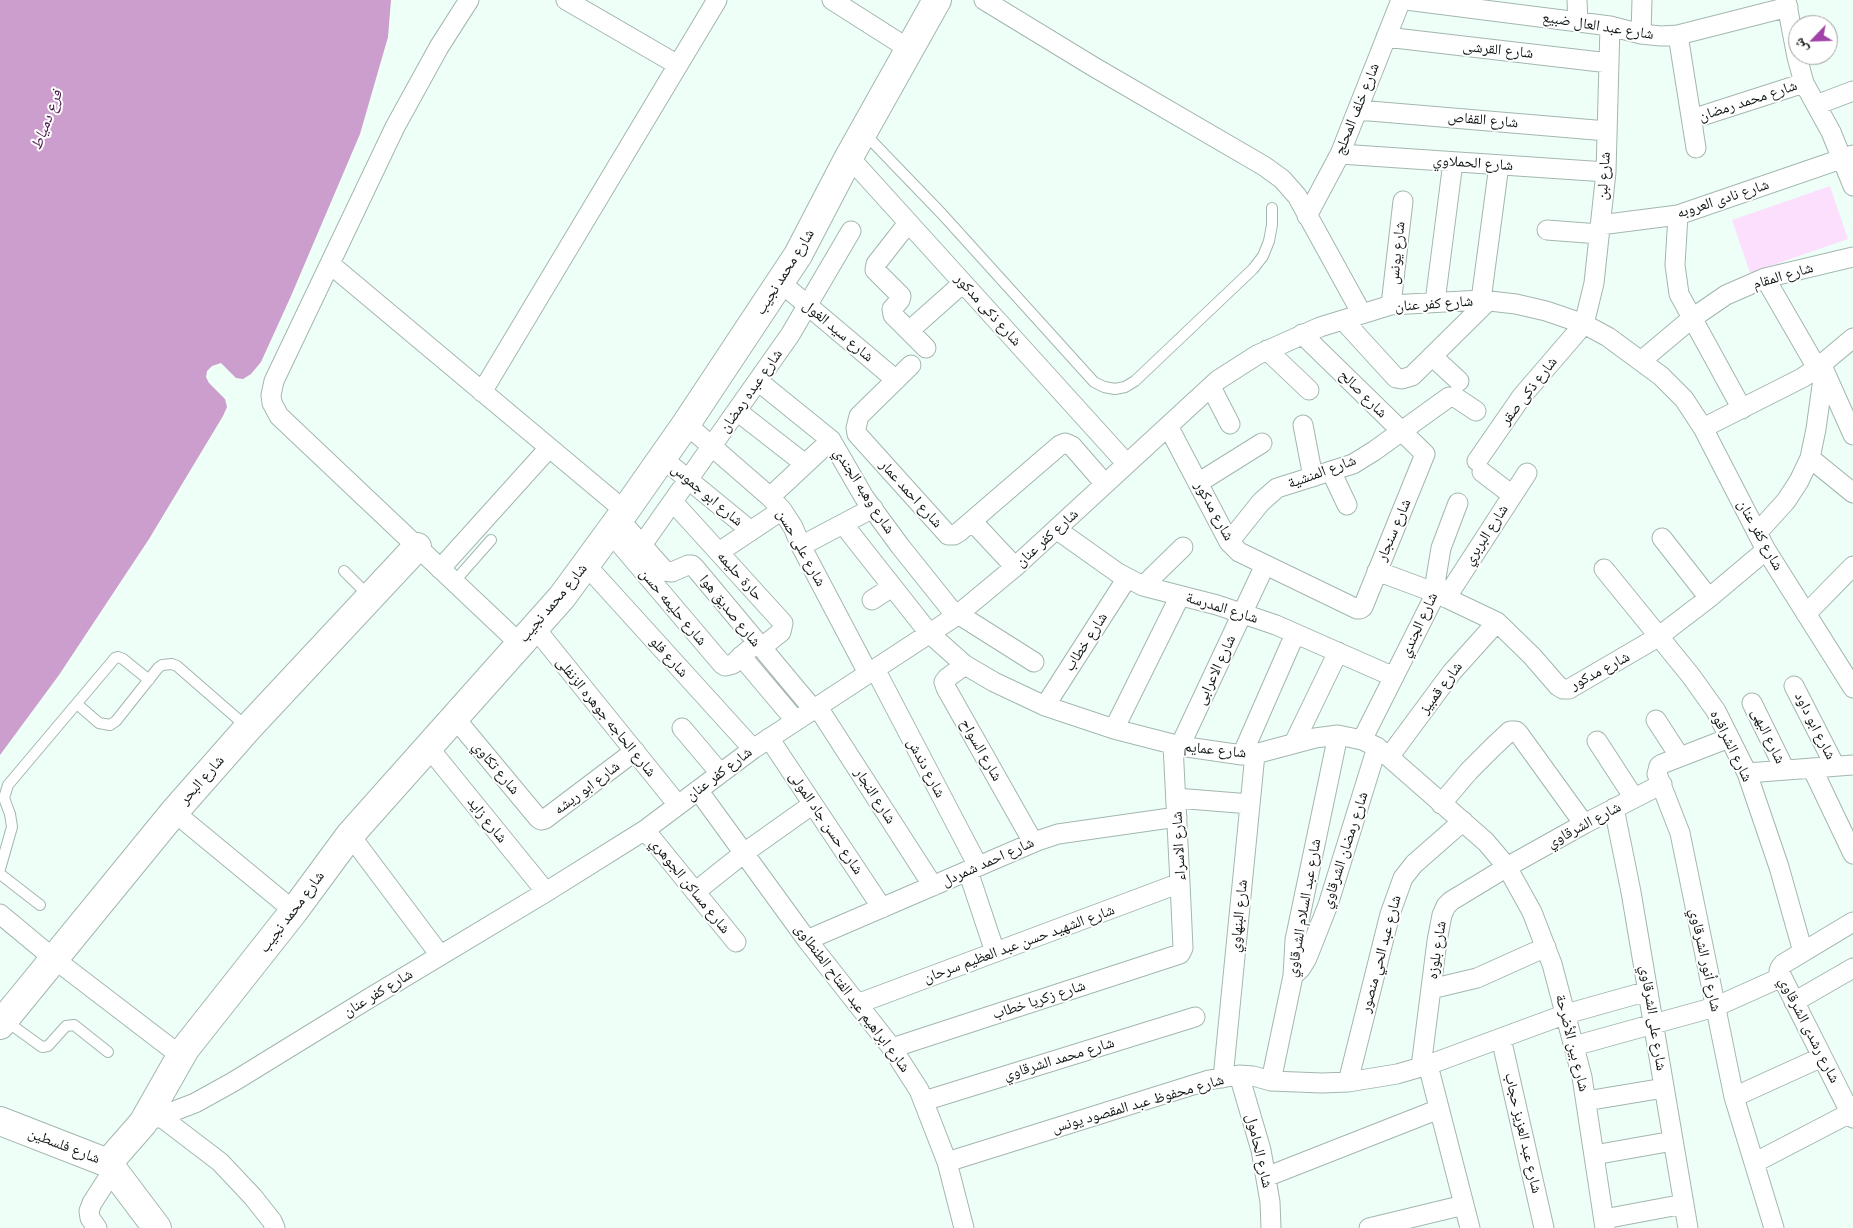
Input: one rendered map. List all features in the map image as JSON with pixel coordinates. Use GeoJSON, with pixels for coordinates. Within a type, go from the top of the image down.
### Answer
{"type":"FeatureCollection","features":[{"type":"Feature","properties":{"kind":"street","name":"شارع الحاجه جوهره الزنفلى"},"geometry":{"type":"LineString","coordinates":[[469,0],[439,47],[395,127],[274,380],[271,395],[272,403],[279,416],[454,582],[527,636],[635,751],[678,805]]}},
{"type":"Feature","properties":{"kind":"street"},"geometry":{"type":"LineString","coordinates":[[566,0],[678,65]]}},
{"type":"Feature","properties":{"kind":"street"},"geometry":{"type":"LineString","coordinates":[[482,392],[717,0]]}},
{"type":"Feature","properties":{"kind":"street"},"geometry":{"type":"LineString","coordinates":[[832,0],[909,49]]}},
{"type":"Feature","properties":{"kind":"street","name":"شارع محمد نجيب"},"geometry":{"type":"LineString","coordinates":[[111,1166],[152,1120],[181,1056],[294,911],[350,835],[562,597],[618,521],[686,424],[798,255],[849,157],[936,0]]}},
{"type":"Feature","properties":{"kind":"street"},"geometry":{"type":"LineString","coordinates":[[984,0],[1102,72],[1264,166],[1282,179],[1297,196],[1362,314]]}},
{"type":"Feature","properties":{"kind":"street","name":"شارع خلف المحلج"},"geometry":{"type":"LineString","coordinates":[[1307,216],[1340,154],[1401,0]]}},
{"type":"Feature","properties":{"kind":"street","name":"شارع عبد العال ضبيع"},"geometry":{"type":"LineString","coordinates":[[1406,0],[1503,6],[1578,22],[1610,26],[1641,34],[1661,36],[1678,35],[1787,3]]}},
{"type":"Feature","properties":{"kind":"street"},"geometry":{"type":"LineString","coordinates":[[1577,0],[1578,22]]}},
{"type":"Feature","properties":{"kind":"street"},"geometry":{"type":"LineString","coordinates":[[1641,34],[1642,0]]}},
{"type":"Feature","properties":{"kind":"street"},"geometry":{"type":"LineString","coordinates":[[1787,3],[1804,83],[1831,132],[1848,157],[1853,186]]}},
{"type":"Feature","properties":{"kind":"street","name":"شارع لبن"},"geometry":{"type":"LineString","coordinates":[[1584,324],[1594,283],[1606,172],[1610,26]]}},
{"type":"Feature","properties":{"kind":"street"},"geometry":{"type":"LineString","coordinates":[[1678,35],[1696,148]]}},
{"type":"Feature","properties":{"kind":"street","name":"شارع القرشى"},"geometry":{"type":"LineString","coordinates":[[1386,37],[1609,63]]}},
{"type":"Feature","properties":{"kind":"street","name":"شارع محمد رمضان"},"geometry":{"type":"LineString","coordinates":[[1692,119],[1804,83]]}},
{"type":"Feature","properties":{"kind":"street"},"geometry":{"type":"LineString","coordinates":[[1816,105],[1853,91]]}},
{"type":"Feature","properties":{"kind":"street","name":"شارع القفاص"},"geometry":{"type":"LineString","coordinates":[[1358,110],[1607,131]]}},
{"type":"Feature","properties":{"kind":"street","name":"شارع الحملاوي"},"geometry":{"type":"LineString","coordinates":[[1340,154],[1606,172]]}},
{"type":"Feature","properties":{"kind":"street","name":"شارع ذكى مدكور"},"geometry":{"type":"LineString","coordinates":[[849,157],[1127,464]]}},
{"type":"Feature","properties":{"kind":"street","name":"شارع نادى العروبه"},"geometry":{"type":"LineString","coordinates":[[1547,230],[1599,229],[1678,215],[1848,157]]}},
{"type":"Feature","properties":{"kind":"street"},"geometry":{"type":"LineString","coordinates":[[1435,302],[1453,162]]}},
{"type":"Feature","properties":{"kind":"street"},"geometry":{"type":"LineString","coordinates":[[1343,320],[1396,378],[1402,380],[1412,376],[1484,301],[1499,165]]}},
{"type":"Feature","properties":{"kind":"street","name":"شارع يونس"},"geometry":{"type":"LineString","coordinates":[[1391,306],[1403,201]]}},
{"type":"Feature","properties":{"kind":"street"},"geometry":{"type":"LineString","coordinates":[[1678,215],[1675,265],[1679,294],[1691,319],[1742,408]]}},
{"type":"Feature","properties":{"kind":"street"},"geometry":{"type":"LineString","coordinates":[[908,223],[875,266],[876,273],[900,295],[901,299],[892,309],[892,313],[926,348]]}},
{"type":"Feature","properties":{"kind":"street","name":"شارع عبده رمضان"},"geometry":{"type":"LineString","coordinates":[[642,545],[790,335],[850,231]]}},
{"type":"Feature","properties":{"kind":"street","name":"شارع المقام"},"geometry":{"type":"LineString","coordinates":[[1641,361],[1691,319],[1726,295],[1766,278],[1853,258]]}},
{"type":"Feature","properties":{"kind":"street"},"geometry":{"type":"LineString","coordinates":[[330,264],[549,448],[618,521]]}},
{"type":"Feature","properties":{"kind":"street"},"geometry":{"type":"LineString","coordinates":[[1766,278],[1821,368],[1853,435]]}},
{"type":"Feature","properties":{"kind":"street","name":"شارع سيد الغول"},"geometry":{"type":"LineString","coordinates":[[780,282],[896,380]]}},
{"type":"Feature","properties":{"kind":"street"},"geometry":{"type":"LineString","coordinates":[[909,331],[963,283]]}},
{"type":"Feature","properties":{"kind":"street","name":"شارع كفر عنان"},"geometry":{"type":"LineString","coordinates":[[152,1120],[195,1103],[233,1082],[645,830],[752,749],[957,615],[1016,566],[1218,380],[1257,355],[1302,334],[1391,306],[1435,302],[1484,301],[1516,304],[1538,309],[1584,324],[1608,337],[1661,376],[1684,399],[1703,428],[1766,550],[1806,614],[1847,664],[1853,688]]}},
{"type":"Feature","properties":{"kind":"street","name":"شارع ذكى صقر"},"geometry":{"type":"LineString","coordinates":[[1512,495],[1479,466],[1522,396],[1584,324]]}},
{"type":"Feature","properties":{"kind":"street","name":"شارع صالح"},"geometry":{"type":"LineString","coordinates":[[1302,334],[1425,454]]}},
{"type":"Feature","properties":{"kind":"street"},"geometry":{"type":"LineString","coordinates":[[1703,428],[1821,368],[1853,338]]}},
{"type":"Feature","properties":{"kind":"street"},"geometry":{"type":"LineString","coordinates":[[1267,350],[1309,390]]}},
{"type":"Feature","properties":{"kind":"street"},"geometry":{"type":"LineString","coordinates":[[1432,356],[1459,381]]}},
{"type":"Feature","properties":{"kind":"street","name":"شارع احمد عمار"},"geometry":{"type":"LineString","coordinates":[[911,365],[859,416],[856,428],[858,434],[948,535],[957,534],[1060,444],[1065,443],[1072,446],[1105,484]]}},
{"type":"Feature","properties":{"kind":"street"},"geometry":{"type":"LineString","coordinates":[[1757,533],[1786,501],[1799,481],[1810,458],[1821,368]]}},
{"type":"Feature","properties":{"kind":"street","name":"شارع وهبه الجندي"},"geometry":{"type":"LineString","coordinates":[[758,381],[831,440],[864,497],[900,546],[957,615],[1034,662]]}},
{"type":"Feature","properties":{"kind":"street"},"geometry":{"type":"LineString","coordinates":[[1211,387],[1230,424]]}},
{"type":"Feature","properties":{"kind":"street","name":"شارع المنشية"},"geometry":{"type":"LineString","coordinates":[[1229,542],[1261,502],[1277,488],[1353,464],[1451,396],[1476,411]]}},
{"type":"Feature","properties":{"kind":"street"},"geometry":{"type":"LineString","coordinates":[[737,411],[805,464]]}},
{"type":"Feature","properties":{"kind":"street","name":"شارع على حسن"},"geometry":{"type":"LineString","coordinates":[[686,424],[776,504],[793,527],[801,546],[871,671]]}},
{"type":"Feature","properties":{"kind":"street"},"geometry":{"type":"LineString","coordinates":[[1303,425],[1322,474],[1347,505]]}},
{"type":"Feature","properties":{"kind":"street","name":"شارع مدكور"},"geometry":{"type":"LineString","coordinates":[[1168,426],[1229,542],[1239,552],[1357,610],[1363,607]]}},
{"type":"Feature","properties":{"kind":"street"},"geometry":{"type":"LineString","coordinates":[[719,552],[751,531],[776,504],[805,464],[831,440]]}},
{"type":"Feature","properties":{"kind":"street"},"geometry":{"type":"LineString","coordinates":[[1198,483],[1262,443]]}},
{"type":"Feature","properties":{"kind":"street"},"geometry":{"type":"LineString","coordinates":[[440,569],[549,448]]}},
{"type":"Feature","properties":{"kind":"street","name":"شارع سنجار"},"geometry":{"type":"LineString","coordinates":[[1363,607],[1425,454]]}},
{"type":"Feature","properties":{"kind":"street","name":"شارع ابو جموس"},"geometry":{"type":"LineString","coordinates":[[662,458],[751,531]]}},
{"type":"Feature","properties":{"kind":"street"},"geometry":{"type":"LineString","coordinates":[[1810,458],[1853,493]]}},
{"type":"Feature","properties":{"kind":"street","name":"شارع البربري"},"geometry":{"type":"LineString","coordinates":[[1441,596],[1526,473]]}},
{"type":"Feature","properties":{"kind":"street","name":"حارة حليمه"},"geometry":{"type":"LineString","coordinates":[[673,502],[783,623],[781,632],[758,645]]}},
{"type":"Feature","properties":{"kind":"street","name":"شارع الجندي"},"geometry":{"type":"LineString","coordinates":[[1376,748],[1394,677],[1441,596],[1436,578],[1442,548],[1458,503]]}},
{"type":"Feature","properties":{"kind":"street"},"geometry":{"type":"LineString","coordinates":[[801,546],[873,508]]}},
{"type":"Feature","properties":{"kind":"street","name":"شارع صديق هوا"},"geometry":{"type":"LineString","coordinates":[[618,521],[665,572],[672,572],[688,565],[692,566],[758,645],[815,708]]}},
{"type":"Feature","properties":{"kind":"street","name":"شارع حليمه حسن"},"geometry":{"type":"LineString","coordinates":[[618,521],[722,664],[725,666],[733,664],[741,656],[758,645]]}},
{"type":"Feature","properties":{"kind":"street"},"geometry":{"type":"LineString","coordinates":[[972,521],[1016,566]]}},
{"type":"Feature","properties":{"kind":"street","name":"شارع عمايم"},"geometry":{"type":"LineString","coordinates":[[843,524],[929,634],[965,665],[994,682],[1045,706],[1114,729],[1176,746],[1248,754],[1315,738],[1338,735],[1376,748]]}},
{"type":"Feature","properties":{"kind":"street","name":"شارع المدرسة"},"geometry":{"type":"LineString","coordinates":[[1056,529],[1135,582],[1243,613],[1394,677]]}},
{"type":"Feature","properties":{"kind":"street"},"geometry":{"type":"LineString","coordinates":[[1662,538],[1708,598]]}},
{"type":"Feature","properties":{"kind":"street","name":"شارع البحر"},"geometry":{"type":"LineString","coordinates":[[2,1022],[174,812],[369,596],[417,547]]}},
{"type":"Feature","properties":{"kind":"street","name":"شارع خطاب"},"geometry":{"type":"LineString","coordinates":[[1045,706],[1135,582],[1183,547]]}},
{"type":"Feature","properties":{"kind":"street","name":"شارع مدكور"},"geometry":{"type":"LineString","coordinates":[[1377,571],[1441,596],[1497,622],[1532,656],[1558,686],[1569,689],[1658,636],[1766,550]]}},
{"type":"Feature","properties":{"kind":"street","name":"شارع فلو"},"geometry":{"type":"LineString","coordinates":[[586,565],[752,749]]}},
{"type":"Feature","properties":{"kind":"street","name":"شارع الاعرابى"},"geometry":{"type":"LineString","coordinates":[[1176,746],[1243,613],[1264,565]]}},
{"type":"Feature","properties":{"kind":"street"},"geometry":{"type":"LineString","coordinates":[[1806,614],[1853,566]]}},
{"type":"Feature","properties":{"kind":"street","name":"شارع الشراقوه"},"geometry":{"type":"LineString","coordinates":[[1604,569],[1716,711],[1747,773],[1778,867],[1803,952]]}},
{"type":"Feature","properties":{"kind":"street"},"geometry":{"type":"LineString","coordinates":[[872,600],[892,587]]}},
{"type":"Feature","properties":{"kind":"street"},"geometry":{"type":"LineString","coordinates":[[1114,729],[1180,596]]}},
{"type":"Feature","properties":{"kind":"street","name":"شارع قمبيز"},"geometry":{"type":"LineString","coordinates":[[1376,748],[1452,672],[1497,622]]}},
{"type":"Feature","properties":{"kind":"street","name":"شارع البنهاوي"},"geometry":{"type":"LineString","coordinates":[[1231,1077],[1250,804],[1248,754],[1295,634]]}},
{"type":"Feature","properties":{"kind":"street"},"geometry":{"type":"LineString","coordinates":[[1294,743],[1338,652]]}},
{"type":"Feature","properties":{"kind":"street"},"geometry":{"type":"LineString","coordinates":[[741,656],[795,720]]}},
{"type":"Feature","properties":{"kind":"street","name":"شارع السواح"},"geometry":{"type":"LineString","coordinates":[[965,665],[947,678],[944,682],[946,688],[1033,842]]}},
{"type":"Feature","properties":{"kind":"street","name":"شارع دندش"},"geometry":{"type":"LineString","coordinates":[[871,671],[973,869],[995,952]]}},
{"type":"Feature","properties":{"kind":"street","name":"شارع ابو داود"},"geometry":{"type":"LineString","coordinates":[[1794,686],[1844,765]]}},
{"type":"Feature","properties":{"kind":"street","name":"شارع البهى"},"geometry":{"type":"LineString","coordinates":[[1752,703],[1785,770]]}},
{"type":"Feature","properties":{"kind":"street","name":"شارع النجار"},"geometry":{"type":"LineString","coordinates":[[815,708],[933,886]]}},
{"type":"Feature","properties":{"kind":"street","name":"شارع تكاوي"},"geometry":{"type":"LineString","coordinates":[[454,717],[538,818]]}},
{"type":"Feature","properties":{"kind":"street"},"geometry":{"type":"LineString","coordinates":[[1656,720],[1680,757]]}},
{"type":"Feature","properties":{"kind":"street"},"geometry":{"type":"LineString","coordinates":[[682,728],[720,773]]}},
{"type":"Feature","properties":{"kind":"street"},"geometry":{"type":"LineString","coordinates":[[1441,804],[1469,771],[1493,747],[1510,731],[1516,731],[1584,824]]}},
{"type":"Feature","properties":{"kind":"street","name":"شارع عبد السلام الشرقاوي"},"geometry":{"type":"LineString","coordinates":[[1271,1081],[1292,976],[1295,940],[1338,735]]}},
{"type":"Feature","properties":{"kind":"street","name":"شارع حسن جاد المولى"},"geometry":{"type":"LineString","coordinates":[[769,738],[882,908]]}},
{"type":"Feature","properties":{"kind":"street","name":"شارع أنور الشرقاوي"},"geometry":{"type":"LineString","coordinates":[[1729,738],[1662,764],[1657,774],[1680,833],[1734,1097],[1774,1228]]}},
{"type":"Feature","properties":{"kind":"street"},"geometry":{"type":"LineString","coordinates":[[1597,741],[1634,798]]}},
{"type":"Feature","properties":{"kind":"street","name":"شارع الاسراء"},"geometry":{"type":"LineString","coordinates":[[1176,746],[1176,798],[1183,948]]}},
{"type":"Feature","properties":{"kind":"street","name":"شارع زايد"},"geometry":{"type":"LineString","coordinates":[[429,748],[546,892]]}},
{"type":"Feature","properties":{"kind":"street"},"geometry":{"type":"LineString","coordinates":[[1376,748],[1463,821],[1486,842],[1507,867]]}},
{"type":"Feature","properties":{"kind":"street","name":"شارع رمضان الشرقاوي"},"geometry":{"type":"LineString","coordinates":[[1292,976],[1301,968],[1307,958],[1328,905],[1376,748]]}},
{"type":"Feature","properties":{"kind":"street","name":"شارع ابو ريشه"},"geometry":{"type":"LineString","coordinates":[[538,818],[545,819],[635,751]]}},
{"type":"Feature","properties":{"kind":"street"},"geometry":{"type":"LineString","coordinates":[[1747,773],[1844,765]]}},
{"type":"Feature","properties":{"kind":"street"},"geometry":{"type":"LineString","coordinates":[[1812,768],[1853,854]]}},
{"type":"Feature","properties":{"kind":"street","name":"شارع الشرقاوي"},"geometry":{"type":"LineString","coordinates":[[1507,867],[1584,824],[1662,784]]}},
{"type":"Feature","properties":{"kind":"street","name":"شارع ابراهيم عبد الفتاح الطنطاوى"},"geometry":{"type":"LineString","coordinates":[[698,790],[807,940],[892,1048],[924,1102],[947,1162],[964,1228]]}},
{"type":"Feature","properties":{"kind":"street"},"geometry":{"type":"LineString","coordinates":[[1176,798],[1250,804]]}},
{"type":"Feature","properties":{"kind":"street"},"geometry":{"type":"LineString","coordinates":[[696,892],[744,853],[813,804]]}},
{"type":"Feature","properties":{"kind":"street","name":"شارع على الشرقاوي"},"geometry":{"type":"LineString","coordinates":[[1614,808],[1632,892],[1688,1228]]}},
{"type":"Feature","properties":{"kind":"street"},"geometry":{"type":"LineString","coordinates":[[174,812],[294,911]]}},
{"type":"Feature","properties":{"kind":"street","name":"شارع احمد شمردل"},"geometry":{"type":"LineString","coordinates":[[807,940],[1033,842],[1058,834],[1177,817]]}},
{"type":"Feature","properties":{"kind":"street","name":"شارع عبد الحي منصور"},"geometry":{"type":"LineString","coordinates":[[1348,1082],[1390,914],[1403,878],[1414,864],[1463,821]]}},
{"type":"Feature","properties":{"kind":"street","name":"شارع مساكن الجوهري"},"geometry":{"type":"LineString","coordinates":[[645,830],[736,942]]}},
{"type":"Feature","properties":{"kind":"street"},"geometry":{"type":"LineString","coordinates":[[350,835],[440,955]]}},
{"type":"Feature","properties":{"kind":"street","name":"شارع بين الأضرحة"},"geometry":{"type":"LineString","coordinates":[[1507,867],[1532,912],[1552,964],[1566,1014],[1586,1102],[1604,1223]]}},
{"type":"Feature","properties":{"kind":"street","name":"شارع بلوزه"},"geometry":{"type":"LineString","coordinates":[[1424,1066],[1437,941],[1446,906],[1451,901],[1507,867]]}},
{"type":"Feature","properties":{"kind":"street","name":"شارع الشهيد حسن عبد العظيم سرحان"},"geometry":{"type":"LineString","coordinates":[[857,1004],[1180,883]]}},
{"type":"Feature","properties":{"kind":"street"},"geometry":{"type":"LineString","coordinates":[[0,914],[53,958],[181,1056]]}},
{"type":"Feature","properties":{"kind":"street"},"geometry":{"type":"LineString","coordinates":[[1574,1046],[1715,1007],[1781,972],[1803,952],[1853,922]]}},
{"type":"Feature","properties":{"kind":"street"},"geometry":{"type":"LineString","coordinates":[[1431,989],[1477,978],[1546,947]]}},
{"type":"Feature","properties":{"kind":"street","name":"شارع زكريا خطاب"},"geometry":{"type":"LineString","coordinates":[[892,1048],[1180,954],[1183,948]]}},
{"type":"Feature","properties":{"kind":"street"},"geometry":{"type":"LineString","coordinates":[[1794,1002],[1853,968]]}},
{"type":"Feature","properties":{"kind":"street","name":"شارع رشدى الشرقاوي"},"geometry":{"type":"LineString","coordinates":[[1781,972],[1794,1002],[1852,1115]]}},
{"type":"Feature","properties":{"kind":"street","name":"شارع محفوظ عبد المقصود يونس"},"geometry":{"type":"LineString","coordinates":[[947,1162],[1179,1089],[1231,1077],[1253,1076],[1271,1081],[1296,1083],[1348,1082],[1373,1079],[1424,1066],[1566,1014],[1648,991]]}},
{"type":"Feature","properties":{"kind":"street","name":"شارع محمد الشرقاوي"},"geometry":{"type":"LineString","coordinates":[[924,1102],[1195,1017]]}},
{"type":"Feature","properties":{"kind":"street","name":"شارع عبد العزيز حجاب"},"geometry":{"type":"LineString","coordinates":[[1501,1038],[1544,1228]]}},
{"type":"Feature","properties":{"kind":"street"},"geometry":{"type":"LineString","coordinates":[[1734,1097],[1822,1057]]}},
{"type":"Feature","properties":{"kind":"street"},"geometry":{"type":"LineString","coordinates":[[1424,1066],[1439,1109],[1470,1228]]}},
{"type":"Feature","properties":{"kind":"street","name":"شارع الحامول"},"geometry":{"type":"LineString","coordinates":[[1231,1077],[1261,1150],[1270,1202],[1271,1228]]}},
{"type":"Feature","properties":{"kind":"street"},"geometry":{"type":"LineString","coordinates":[[1586,1102],[1664,1088]]}},
{"type":"Feature","properties":{"kind":"street"},"geometry":{"type":"LineString","coordinates":[[1266,1177],[1439,1109]]}},
{"type":"Feature","properties":{"kind":"street"},"geometry":{"type":"LineString","coordinates":[[1754,1163],[1852,1115]]}},
{"type":"Feature","properties":{"kind":"street"},"geometry":{"type":"LineString","coordinates":[[152,1120],[220,1162],[253,1197],[276,1228]]}},
{"type":"Feature","properties":{"kind":"street","name":"شارع فلسطين"},"geometry":{"type":"LineString","coordinates":[[1,1126],[111,1166],[157,1228]]}},
{"type":"Feature","properties":{"kind":"street"},"geometry":{"type":"LineString","coordinates":[[1594,1154],[1673,1141]]}},
{"type":"Feature","properties":{"kind":"street"},"geometry":{"type":"LineString","coordinates":[[97,1228],[90,1218],[89,1211],[111,1166]]}},
{"type":"Feature","properties":{"kind":"street"},"geometry":{"type":"LineString","coordinates":[[1369,1228],[1464,1204]]}},
{"type":"Feature","properties":{"kind":"street"},"geometry":{"type":"LineString","coordinates":[[1604,1223],[1684,1204]]}},
{"type":"Feature","properties":{"kind":"lane"},"geometry":{"type":"LineString","coordinates":[[863,132],[942,214],[1094,382],[1104,387],[1115,389],[1125,387],[1135,381],[1253,270],[1263,256],[1269,241],[1272,225],[1272,208]]}},
{"type":"Feature","properties":{"kind":"lane"},"geometry":{"type":"LineString","coordinates":[[454,582],[492,540]]}},
{"type":"Feature","properties":{"kind":"lane"},"geometry":{"type":"LineString","coordinates":[[344,571],[369,596]]}},
{"type":"Feature","properties":{"kind":"lane"},"geometry":{"type":"LineString","coordinates":[[0,869],[12,827],[10,814],[4,798],[6,789],[113,660],[118,657],[123,659],[149,680]]}},
{"type":"Feature","properties":{"kind":"lane"},"geometry":{"type":"LineString","coordinates":[[77,704],[99,723],[110,725],[116,721],[162,665],[172,664],[177,666],[248,728]]}},
{"type":"Feature","properties":{"kind":"lane"},"geometry":{"type":"LineString","coordinates":[[0,874],[40,905]]}},
{"type":"Feature","properties":{"kind":"lane"},"geometry":{"type":"LineString","coordinates":[[2,1022],[42,1047],[48,1046],[66,1026],[74,1025],[108,1052]]}},
{"type":"Feature","properties":{"kind":"shaded area"},"geometry":{"type":"Polygon","coordinates":[[[1830,186],[1848,239],[1750,273],[1732,220],[1830,186]]]}},
{"type":"Feature","properties":{"kind":"water","name":"فرع دمياط"},"geometry":{"type":"Polygon","coordinates":[[[0,0],[391,0],[388,37],[360,134],[261,362],[251,374],[243,379],[236,378],[221,363],[212,366],[207,371],[206,377],[209,383],[225,399],[227,407],[223,416],[149,539],[59,675],[0,755],[0,0]]]}}]}
